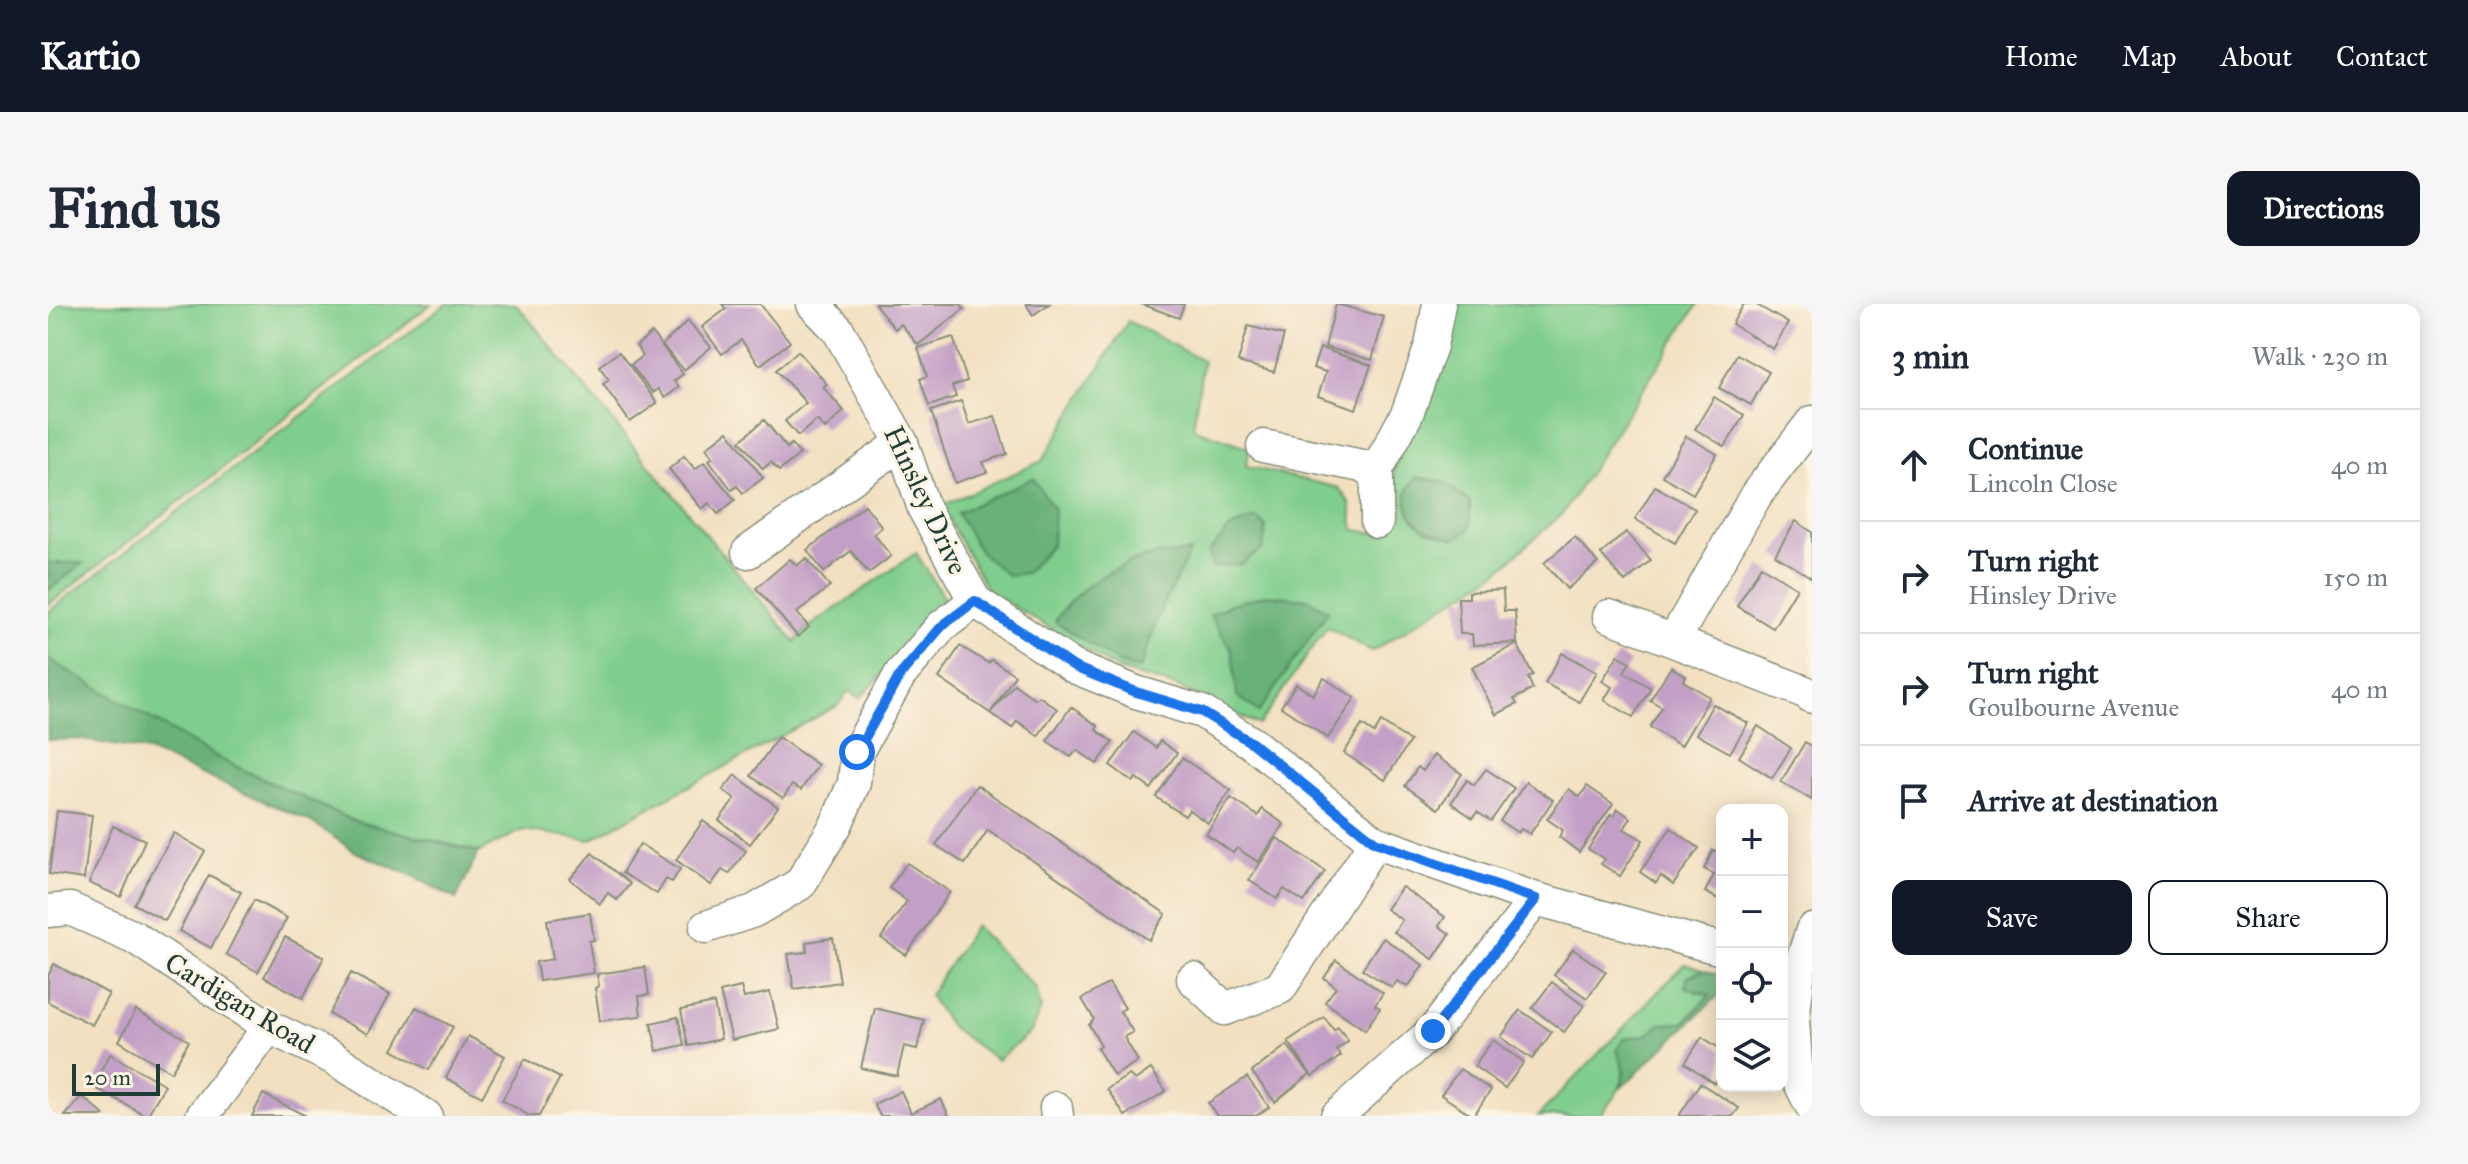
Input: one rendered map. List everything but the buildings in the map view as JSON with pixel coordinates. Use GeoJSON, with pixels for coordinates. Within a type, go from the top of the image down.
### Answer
{"type":"FeatureCollection","features":[{"type":"Feature","properties":{"kind":"street","name":"Hinsley Drive"},"geometry":{"type":"LineString","coordinates":[[813,304],[838,330],[902,443],[924,509],[975,601],[1074,667],[1136,692],[1202,712],[1252,743],[1375,842],[1536,899],[1718,948]]}},
{"type":"Feature","properties":{"kind":"street"},"geometry":{"type":"LineString","coordinates":[[1377,522],[1377,469],[1407,414],[1431,346],[1439,304]]}},
{"type":"Feature","properties":{"kind":"street"},"geometry":{"type":"LineString","coordinates":[[1674,640],[1756,495],[1812,422]]}},
{"type":"Feature","properties":{"kind":"street"},"geometry":{"type":"LineString","coordinates":[[748,552],[902,443]]}},
{"type":"Feature","properties":{"kind":"street"},"geometry":{"type":"LineString","coordinates":[[1263,446],[1377,469]]}},
{"type":"Feature","properties":{"kind":"street"},"geometry":{"type":"LineString","coordinates":[[706,927],[754,911],[800,884],[836,825],[854,783],[857,752],[900,675],[942,626],[975,601]]}},
{"type":"Feature","properties":{"kind":"street"},"geometry":{"type":"LineString","coordinates":[[1609,616],[1812,697]]}},
{"type":"Feature","properties":{"kind":"street"},"geometry":{"type":"LineString","coordinates":[[1193,979],[1225,1009],[1280,988],[1375,842]]}},
{"type":"Feature","properties":{"kind":"street"},"geometry":{"type":"LineString","coordinates":[[1337,1116],[1433,1031],[1536,899]]}},
{"type":"Feature","properties":{"kind":"street","name":"Cardigan Road"},"geometry":{"type":"LineString","coordinates":[[48,911],[70,909],[134,937],[269,1027],[333,1058],[426,1116]]}},
{"type":"Feature","properties":{"kind":"street"},"geometry":{"type":"LineString","coordinates":[[1812,930],[1791,968],[1797,1077],[1812,1107]]}},
{"type":"Feature","properties":{"kind":"street"},"geometry":{"type":"LineString","coordinates":[[202,1116],[269,1027]]}},
{"type":"Feature","properties":{"kind":"green space"},"geometry":{"type":"Polygon","coordinates":[[[48,304],[431,304],[48,605],[48,304]]]}},
{"type":"Feature","properties":{"kind":"green space"},"geometry":{"type":"Polygon","coordinates":[[[446,304],[516,304],[795,642],[809,627],[916,553],[944,598],[860,698],[848,691],[837,706],[590,840],[523,830],[479,852],[354,821],[224,761],[48,659],[48,612],[446,304]]]}},
{"type":"Feature","properties":{"kind":"green space"},"geometry":{"type":"Polygon","coordinates":[[[1451,304],[1698,304],[1563,513],[1495,574],[1372,651],[1327,627],[1259,725],[1178,687],[1119,670],[988,591],[941,506],[1042,461],[1128,321],[1203,361],[1193,428],[1250,448],[1246,466],[1339,488],[1350,504],[1354,530],[1386,534],[1395,469],[1451,304]]]}},
{"type":"Feature","properties":{"kind":"green space"},"geometry":{"type":"Polygon","coordinates":[[[1417,477],[1444,482],[1470,502],[1470,529],[1455,539],[1417,523],[1409,510],[1407,496],[1417,477]]]}},
{"type":"Feature","properties":{"kind":"green space"},"geometry":{"type":"Polygon","coordinates":[[[1033,478],[1054,509],[1052,545],[1026,573],[1007,575],[980,552],[957,513],[1033,478]]]}},
{"type":"Feature","properties":{"kind":"green space"},"geometry":{"type":"Polygon","coordinates":[[[1256,518],[1266,526],[1263,549],[1242,564],[1212,567],[1209,552],[1230,528],[1256,518]]]}},
{"type":"Feature","properties":{"kind":"green space"},"geometry":{"type":"Polygon","coordinates":[[[1190,552],[1161,609],[1140,669],[1121,664],[1055,622],[1080,592],[1115,569],[1146,557],[1190,552]]]}},
{"type":"Feature","properties":{"kind":"green space"},"geometry":{"type":"Polygon","coordinates":[[[48,563],[83,563],[48,591],[48,563]]]}},
{"type":"Feature","properties":{"kind":"green space"},"geometry":{"type":"Polygon","coordinates":[[[1265,595],[1308,599],[1328,611],[1259,712],[1237,696],[1232,650],[1210,615],[1231,604],[1265,595]]]}},
{"type":"Feature","properties":{"kind":"green space"},"geometry":{"type":"Polygon","coordinates":[[[48,659],[224,761],[354,821],[479,852],[456,899],[411,875],[356,852],[310,821],[148,751],[79,739],[48,740],[48,659]]]}},
{"type":"Feature","properties":{"kind":"green space"},"geometry":{"type":"Polygon","coordinates":[[[975,926],[1036,988],[1041,1008],[1031,1032],[997,1060],[950,1026],[929,995],[975,926]]]}},
{"type":"Feature","properties":{"kind":"green space"},"geometry":{"type":"Polygon","coordinates":[[[1685,964],[1704,970],[1689,976],[1695,992],[1710,995],[1683,1023],[1661,1024],[1647,1035],[1625,1038],[1617,1049],[1623,1069],[1621,1085],[1599,1116],[1538,1116],[1685,964]]]}},
{"type":"Feature","properties":{"kind":"green space"},"geometry":{"type":"Polygon","coordinates":[[[1704,970],[1716,974],[1716,998],[1621,1088],[1624,1072],[1617,1049],[1625,1038],[1647,1035],[1661,1024],[1684,1023],[1710,995],[1685,987],[1688,976],[1704,970]]]}},
{"type":"Feature","properties":{"kind":"route"},"geometry":{"type":"LineString","coordinates":[[857,752],[900,675],[942,626],[975,601],[1074,667],[1136,692],[1202,712],[1252,743],[1375,842],[1536,899],[1433,1031]]}}]}
